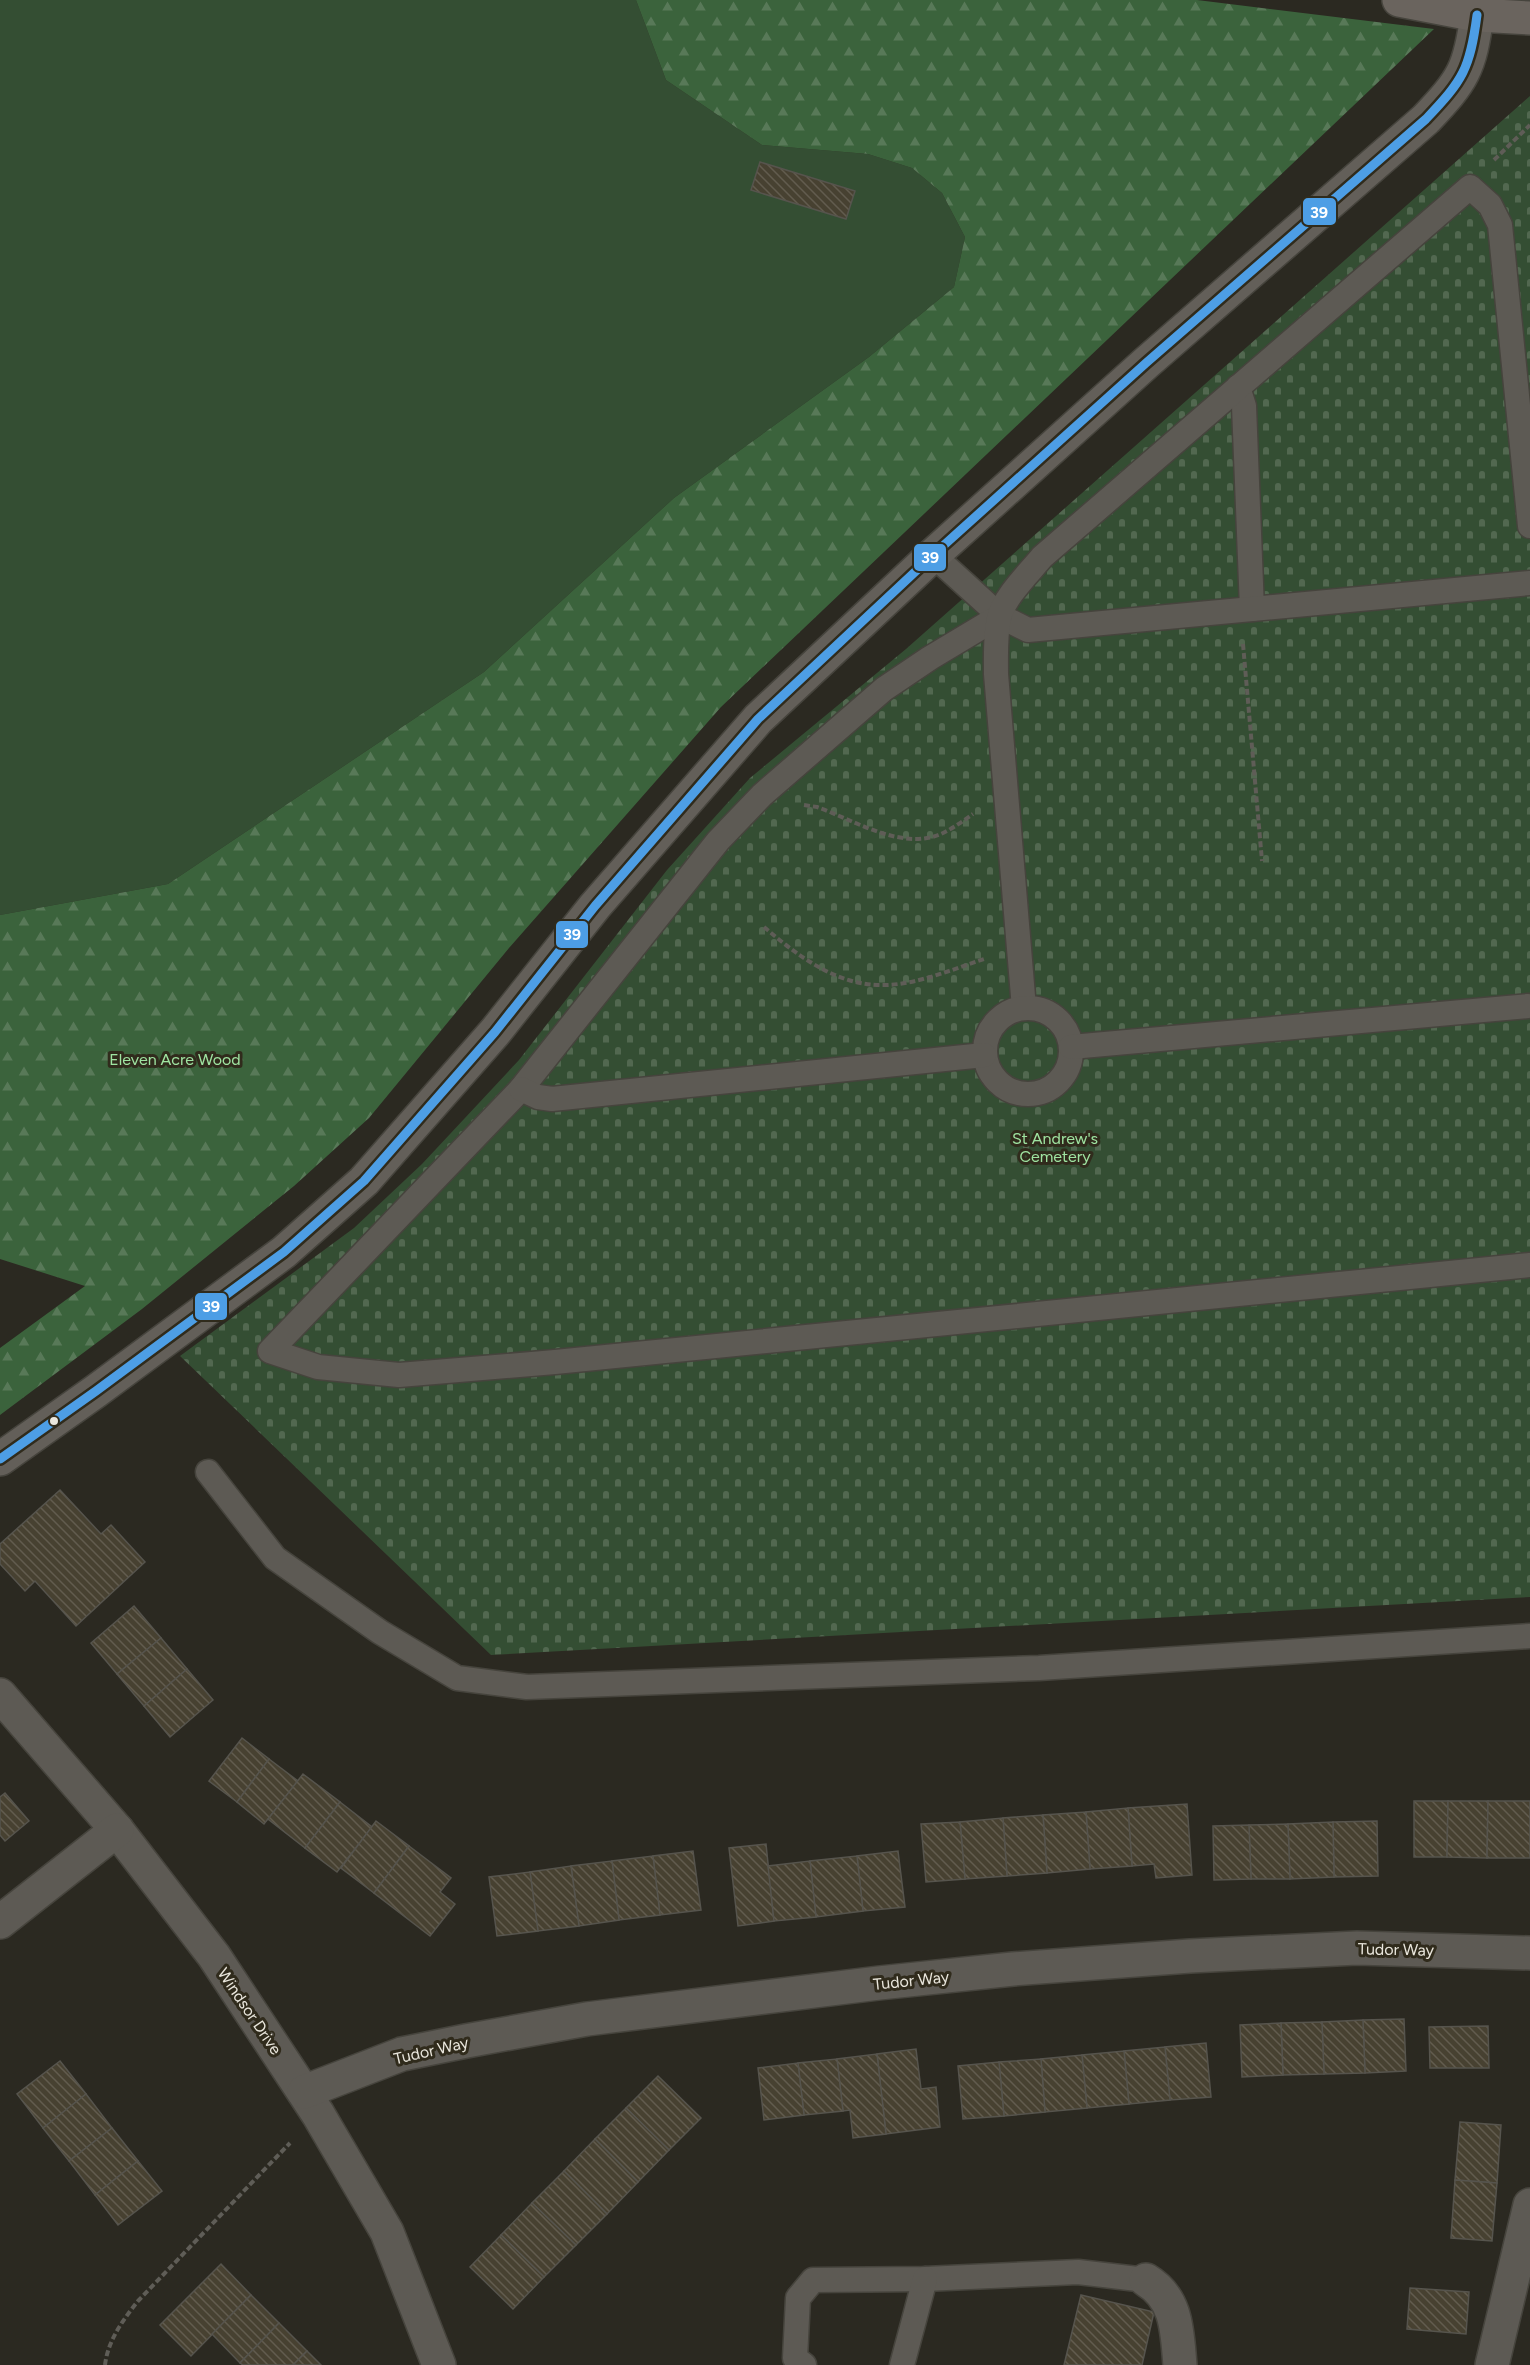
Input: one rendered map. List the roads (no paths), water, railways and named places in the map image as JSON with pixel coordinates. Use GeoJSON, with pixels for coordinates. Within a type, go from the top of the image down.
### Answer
{"type":"FeatureCollection","features":[{"type":"Feature","properties":{"kind":"main road"},"geometry":{"type":"LineString","coordinates":[[1399,0],[1443,4],[1478,15],[1530,18]]}},
{"type":"Feature","properties":{"kind":"street"},"geometry":{"type":"LineString","coordinates":[[0,1459],[285,1252],[364,1181],[495,1032],[595,906],[758,719],[933,555],[1146,363],[1426,119],[1451,92],[1470,61],[1478,15]]}},
{"type":"Feature","properties":{"kind":"street","name":"Windsor Drive"},"geometry":{"type":"LineString","coordinates":[[0,1695],[117,1830],[214,1956],[311,2103],[387,2232],[439,2365]]}},
{"type":"Feature","properties":{"kind":"street"},"geometry":{"type":"LineString","coordinates":[[0,1922],[117,1830]]}},
{"type":"Feature","properties":{"kind":"street","name":"Tudor Way"},"geometry":{"type":"LineString","coordinates":[[311,2103],[402,2054],[587,2019],[879,1983],[1037,1967],[1190,1956],[1357,1948],[1530,1953]]}},
{"type":"Feature","properties":{"kind":"street"},"geometry":{"type":"LineString","coordinates":[[1492,2365],[1527,2238],[1530,2205]]}},
{"type":"Feature","properties":{"kind":"street"},"geometry":{"type":"LineString","coordinates":[[1146,2280],[1155,2285],[1174,2314],[1180,2365]]}},
{"type":"Feature","properties":{"kind":"lane"},"geometry":{"type":"LineString","coordinates":[[1024,1008],[996,674],[996,642],[1000,616],[1017,587],[1042,557],[1470,187],[1490,205],[1500,225],[1530,526]]}},
{"type":"Feature","properties":{"kind":"lane"},"geometry":{"type":"LineString","coordinates":[[1238,387],[1244,406],[1246,609]]}},
{"type":"Feature","properties":{"kind":"lane"},"geometry":{"type":"LineString","coordinates":[[933,555],[1000,616],[1028,630],[1530,583]]}},
{"type":"Feature","properties":{"kind":"lane"},"geometry":{"type":"LineString","coordinates":[[1000,616],[884,689],[749,808],[718,841],[521,1089],[270,1351],[318,1367],[399,1376],[1530,1265]]}},
{"type":"Feature","properties":{"kind":"lane"},"geometry":{"type":"LineString","coordinates":[[1071,1047],[1529,1002]]}},
{"type":"Feature","properties":{"kind":"lane"},"geometry":{"type":"LineString","coordinates":[[1024,1008],[1041,1010],[1056,1018],[1066,1031],[1071,1047],[1069,1064],[1061,1079],[1048,1090],[1032,1095],[1015,1093],[1000,1084],[989,1071],[984,1055],[986,1038],[995,1023],[1008,1012],[1024,1008]]}},
{"type":"Feature","properties":{"kind":"lane"},"geometry":{"type":"LineString","coordinates":[[521,1089],[538,1097],[552,1099],[984,1055]]}},
{"type":"Feature","properties":{"kind":"lane"},"geometry":{"type":"LineString","coordinates":[[208,1472],[276,1558],[380,1632],[458,1678],[527,1687],[1039,1668],[1530,1636]]}},
{"type":"Feature","properties":{"kind":"lane"},"geometry":{"type":"LineString","coordinates":[[804,2365],[795,2358],[798,2298],[813,2280],[925,2279],[1078,2272],[1146,2280]]}},
{"type":"Feature","properties":{"kind":"lane"},"geometry":{"type":"LineString","coordinates":[[902,2365],[925,2279]]}},
{"type":"Feature","properties":{"kind":"park label","name":"Eleven Acre Wood"},"geometry":{"type":"Point","coordinates":[175,1059]}},
{"type":"Feature","properties":{"kind":"park label","name":"St Andrew's Cemetery"},"geometry":{"type":"Point","coordinates":[1055,1147]}}]}
